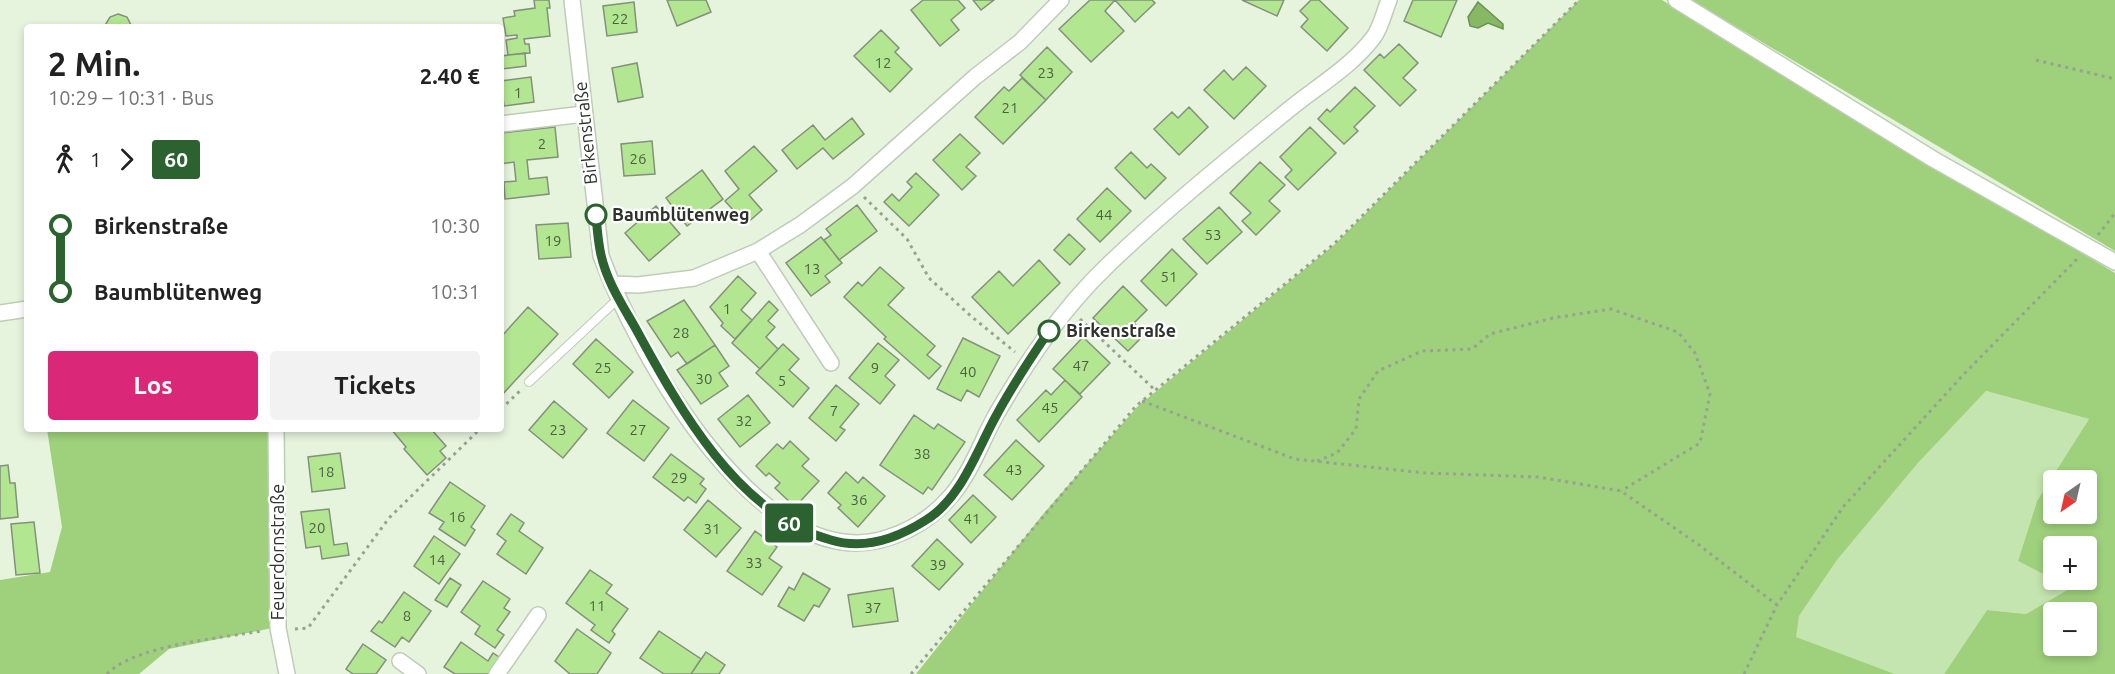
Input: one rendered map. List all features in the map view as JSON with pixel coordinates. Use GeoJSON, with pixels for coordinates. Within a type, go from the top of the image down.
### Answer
{"type":"FeatureCollection","features":[{"type":"Feature","properties":{"kind":"street","name":"Birkenstraße"},"geometry":{"type":"LineString","coordinates":[[572,0],[601,256],[615,291],[667,386],[720,462],[754,498],[792,524],[832,541],[870,544],[902,534],[929,519],[953,495],[996,415],[1028,362],[1068,307],[1146,229],[1308,94],[1349,65],[1375,35],[1386,1]]}},
{"type":"Feature","properties":{"kind":"street"},"geometry":{"type":"LineString","coordinates":[[615,291],[694,278],[758,251],[800,225],[853,186],[975,77],[1020,42],[1061,0]]}},
{"type":"Feature","properties":{"kind":"street"},"geometry":{"type":"LineString","coordinates":[[1676,0],[1933,159],[2115,262]]}},
{"type":"Feature","properties":{"kind":"street"},"geometry":{"type":"LineString","coordinates":[[504,124],[584,114]]}},
{"type":"Feature","properties":{"kind":"street"},"geometry":{"type":"LineString","coordinates":[[758,251],[831,363]]}},
{"type":"Feature","properties":{"kind":"street"},"geometry":{"type":"LineString","coordinates":[[0,313],[24,309]]}},
{"type":"Feature","properties":{"kind":"street","name":"Feuerdornstraße"},"geometry":{"type":"LineString","coordinates":[[276,432],[278,628],[287,674]]}},
{"type":"Feature","properties":{"kind":"street"},"geometry":{"type":"LineString","coordinates":[[497,674],[538,615]]}},
{"type":"Feature","properties":{"kind":"street"},"geometry":{"type":"LineString","coordinates":[[400,661],[418,674]]}},
{"type":"Feature","properties":{"kind":"lane"},"geometry":{"type":"LineString","coordinates":[[529,382],[615,291]]}},
{"type":"Feature","properties":{"kind":"path"},"geometry":{"type":"LineString","coordinates":[[911,674],[1044,513],[1142,400],[1335,243],[1579,0]]}},
{"type":"Feature","properties":{"kind":"path"},"geometry":{"type":"LineString","coordinates":[[2036,60],[2115,79]]}},
{"type":"Feature","properties":{"kind":"path"},"geometry":{"type":"LineString","coordinates":[[853,186],[907,239],[928,278],[1028,362]]}},
{"type":"Feature","properties":{"kind":"path"},"geometry":{"type":"LineString","coordinates":[[1744,674],[1777,605],[1843,507],[1963,375],[2088,247],[2115,213]]}},
{"type":"Feature","properties":{"kind":"path"},"geometry":{"type":"LineString","coordinates":[[1068,307],[1155,390]]}},
{"type":"Feature","properties":{"kind":"path"},"geometry":{"type":"LineString","coordinates":[[1317,462],[1337,453],[1356,429],[1359,399],[1378,371],[1422,351],[1472,349],[1490,334],[1553,318],[1611,309],[1678,332],[1695,353],[1710,394],[1700,443],[1621,491]]}},
{"type":"Feature","properties":{"kind":"path"},"geometry":{"type":"LineString","coordinates":[[504,406],[529,382]]}},
{"type":"Feature","properties":{"kind":"path"},"geometry":{"type":"LineString","coordinates":[[1142,400],[1295,459],[1425,473],[1538,477],[1621,491],[1699,545],[1777,605]]}},
{"type":"Feature","properties":{"kind":"path"},"geometry":{"type":"LineString","coordinates":[[107,674],[126,659],[170,647],[278,628],[301,630],[308,628],[389,518],[477,432]]}},
{"type":"Feature","properties":{"kind":"shaded area"},"geometry":{"type":"Polygon","coordinates":[[[1579,0],[1662,0],[2115,273],[2115,674],[1944,674],[1987,610],[2026,614],[2043,604],[2043,656],[2097,656],[2097,602],[2047,602],[2068,590],[2097,590],[2097,536],[2043,536],[2043,574],[2018,561],[2037,501],[2043,492],[2043,524],[2097,524],[2097,470],[2057,470],[2089,419],[1986,391],[1918,463],[1837,560],[1799,616],[1796,637],[1895,674],[916,674],[1044,513],[1137,407],[1335,244],[1579,0]]]}},
{"type":"Feature","properties":{"kind":"shaded area"},"geometry":{"type":"Polygon","coordinates":[[[1691,0],[2115,0],[2115,251],[1691,0]]]}},
{"type":"Feature","properties":{"kind":"shaded area"},"geometry":{"type":"Polygon","coordinates":[[[1478,2],[1503,24],[1503,29],[1488,23],[1478,28],[1470,26],[1468,17],[1478,2]]]}},
{"type":"Feature","properties":{"kind":"shaded area"},"geometry":{"type":"Polygon","coordinates":[[[1986,391],[2089,419],[2057,470],[2043,470],[2043,492],[2037,501],[2018,561],[2043,574],[2043,590],[2068,590],[2047,602],[2043,602],[2043,604],[2026,614],[1987,610],[1944,674],[1895,674],[1795,637],[1799,616],[1837,560],[1918,463],[1986,391]]]}},
{"type":"Feature","properties":{"kind":"shaded area"},"geometry":{"type":"Polygon","coordinates":[[[47,432],[273,432],[277,627],[169,649],[139,674],[0,674],[0,580],[50,572],[62,527],[47,432]]]}},
{"type":"Feature","properties":{"kind":"building"},"geometry":{"type":"Polygon","coordinates":[[[534,0],[549,0],[550,8],[547,8],[550,36],[524,39],[525,44],[529,44],[530,53],[508,55],[506,40],[517,38],[517,35],[506,36],[503,18],[515,16],[514,11],[535,8],[534,0]]]}},
{"type":"Feature","properties":{"kind":"building"},"geometry":{"type":"Polygon","coordinates":[[[667,0],[706,0],[711,12],[677,26],[667,0]]]}},
{"type":"Feature","properties":{"kind":"building"},"geometry":{"type":"Polygon","coordinates":[[[923,0],[958,0],[965,8],[951,20],[959,30],[940,46],[911,10],[923,0]]]}},
{"type":"Feature","properties":{"kind":"building"},"geometry":{"type":"Polygon","coordinates":[[[973,0],[994,0],[981,10],[973,0]]]}},
{"type":"Feature","properties":{"kind":"building"},"geometry":{"type":"Polygon","coordinates":[[[1090,0],[1115,0],[1105,11],[1124,31],[1091,62],[1059,29],[1090,0]]]}},
{"type":"Feature","properties":{"kind":"building"},"geometry":{"type":"Polygon","coordinates":[[[1115,0],[1152,0],[1155,3],[1135,22],[1115,0]]]}},
{"type":"Feature","properties":{"kind":"building"},"geometry":{"type":"Polygon","coordinates":[[[1242,0],[1284,0],[1277,16],[1242,0]]]}},
{"type":"Feature","properties":{"kind":"building"},"geometry":{"type":"Polygon","coordinates":[[[1311,0],[1319,0],[1348,28],[1327,51],[1301,27],[1308,19],[1300,11],[1311,0]]]}},
{"type":"Feature","properties":{"kind":"building"},"geometry":{"type":"Polygon","coordinates":[[[1413,0],[1457,0],[1441,37],[1404,21],[1413,0]]]}},
{"type":"Feature","properties":{"kind":"building"},"geometry":{"type":"Polygon","coordinates":[[[634,2],[637,32],[607,36],[603,6],[634,2]]]}},
{"type":"Feature","properties":{"kind":"building"},"geometry":{"type":"Polygon","coordinates":[[[118,14],[127,17],[130,24],[106,24],[110,17],[118,14]]]}},
{"type":"Feature","properties":{"kind":"building"},"geometry":{"type":"Polygon","coordinates":[[[881,30],[899,48],[895,52],[912,69],[890,92],[854,56],[881,30]]]}},
{"type":"Feature","properties":{"kind":"building"},"geometry":{"type":"Polygon","coordinates":[[[1399,44],[1418,63],[1403,78],[1416,90],[1400,106],[1364,70],[1380,54],[1384,58],[1399,44]]]}},
{"type":"Feature","properties":{"kind":"building"},"geometry":{"type":"Polygon","coordinates":[[[1047,47],[1072,72],[1046,100],[1020,75],[1047,47]]]}},
{"type":"Feature","properties":{"kind":"building"},"geometry":{"type":"Polygon","coordinates":[[[525,53],[526,66],[504,69],[504,56],[525,53]]]}},
{"type":"Feature","properties":{"kind":"building"},"geometry":{"type":"Polygon","coordinates":[[[637,63],[643,97],[618,102],[612,68],[637,63]]]}},
{"type":"Feature","properties":{"kind":"building"},"geometry":{"type":"Polygon","coordinates":[[[1246,67],[1266,86],[1234,119],[1204,90],[1224,70],[1233,80],[1246,67]]]}},
{"type":"Feature","properties":{"kind":"building"},"geometry":{"type":"Polygon","coordinates":[[[531,77],[534,102],[504,106],[504,81],[531,77]]]}},
{"type":"Feature","properties":{"kind":"building"},"geometry":{"type":"Polygon","coordinates":[[[1022,78],[1046,100],[1003,144],[975,117],[1004,87],[1009,91],[1022,78]]]}},
{"type":"Feature","properties":{"kind":"building"},"geometry":{"type":"Polygon","coordinates":[[[1355,87],[1375,106],[1354,127],[1358,131],[1344,144],[1318,119],[1327,109],[1330,112],[1355,87]]]}},
{"type":"Feature","properties":{"kind":"building"},"geometry":{"type":"Polygon","coordinates":[[[1189,107],[1208,127],[1179,155],[1154,129],[1172,112],[1178,118],[1189,107]]]}},
{"type":"Feature","properties":{"kind":"building"},"geometry":{"type":"Polygon","coordinates":[[[852,118],[864,134],[833,159],[823,148],[797,169],[782,150],[813,125],[825,140],[852,118]]]}},
{"type":"Feature","properties":{"kind":"building"},"geometry":{"type":"Polygon","coordinates":[[[555,127],[558,157],[527,160],[529,179],[547,177],[549,194],[505,199],[504,182],[516,181],[514,162],[504,164],[504,133],[555,127]]]}},
{"type":"Feature","properties":{"kind":"building"},"geometry":{"type":"Polygon","coordinates":[[[1310,127],[1336,153],[1298,190],[1285,177],[1292,170],[1280,157],[1310,127]]]}},
{"type":"Feature","properties":{"kind":"building"},"geometry":{"type":"Polygon","coordinates":[[[960,134],[980,153],[966,167],[976,176],[962,190],[933,160],[960,134]]]}},
{"type":"Feature","properties":{"kind":"building"},"geometry":{"type":"Polygon","coordinates":[[[652,141],[655,174],[624,176],[621,144],[652,141]]]}},
{"type":"Feature","properties":{"kind":"building"},"geometry":{"type":"Polygon","coordinates":[[[754,146],[777,171],[749,195],[762,210],[746,224],[725,201],[739,189],[725,171],[754,146]]]}},
{"type":"Feature","properties":{"kind":"building"},"geometry":{"type":"Polygon","coordinates":[[[1131,152],[1147,168],[1151,164],[1166,178],[1145,199],[1115,168],[1131,152]]]}},
{"type":"Feature","properties":{"kind":"building"},"geometry":{"type":"Polygon","coordinates":[[[1260,162],[1285,185],[1269,201],[1280,211],[1256,235],[1242,221],[1251,213],[1230,193],[1260,162]]]}},
{"type":"Feature","properties":{"kind":"building"},"geometry":{"type":"Polygon","coordinates":[[[702,170],[723,199],[687,226],[666,198],[702,170]]]}},
{"type":"Feature","properties":{"kind":"building"},"geometry":{"type":"Polygon","coordinates":[[[916,173],[939,195],[909,226],[884,202],[892,194],[899,201],[912,187],[907,182],[916,173]]]}},
{"type":"Feature","properties":{"kind":"building"},"geometry":{"type":"Polygon","coordinates":[[[1107,188],[1131,211],[1100,242],[1077,219],[1107,188]]]}},
{"type":"Feature","properties":{"kind":"building"},"geometry":{"type":"Polygon","coordinates":[[[857,205],[877,231],[839,260],[824,240],[831,235],[826,229],[857,205]]]}},
{"type":"Feature","properties":{"kind":"building"},"geometry":{"type":"Polygon","coordinates":[[[656,206],[680,234],[649,261],[625,233],[656,206]]]}},
{"type":"Feature","properties":{"kind":"building"},"geometry":{"type":"Polygon","coordinates":[[[1219,207],[1242,232],[1207,264],[1183,239],[1219,207]]]}},
{"type":"Feature","properties":{"kind":"building"},"geometry":{"type":"Polygon","coordinates":[[[568,223],[571,257],[539,259],[536,225],[568,223]]]}},
{"type":"Feature","properties":{"kind":"building"},"geometry":{"type":"Polygon","coordinates":[[[1069,234],[1085,249],[1070,265],[1054,250],[1069,234]]]}},
{"type":"Feature","properties":{"kind":"building"},"geometry":{"type":"Polygon","coordinates":[[[821,237],[842,263],[825,276],[830,282],[811,296],[786,263],[821,237]]]}},
{"type":"Feature","properties":{"kind":"building"},"geometry":{"type":"Polygon","coordinates":[[[1172,249],[1197,274],[1166,306],[1141,281],[1172,249]]]}},
{"type":"Feature","properties":{"kind":"building"},"geometry":{"type":"Polygon","coordinates":[[[1039,260],[1060,283],[1008,334],[972,297],[999,271],[1013,286],[1039,260]]]}},
{"type":"Feature","properties":{"kind":"building"},"geometry":{"type":"Polygon","coordinates":[[[880,267],[904,288],[888,305],[935,346],[927,355],[941,366],[929,379],[884,339],[886,337],[844,297],[858,282],[862,286],[880,267]]]}},
{"type":"Feature","properties":{"kind":"building"},"geometry":{"type":"Polygon","coordinates":[[[738,276],[756,293],[741,310],[752,320],[735,339],[721,326],[723,323],[710,307],[738,276]]]}},
{"type":"Feature","properties":{"kind":"building"},"geometry":{"type":"Polygon","coordinates":[[[1123,286],[1147,310],[1134,323],[1145,334],[1128,351],[1093,318],[1123,286]]]}},
{"type":"Feature","properties":{"kind":"building"},"geometry":{"type":"Polygon","coordinates":[[[684,300],[715,345],[687,364],[678,352],[671,357],[647,321],[684,300]]]}},
{"type":"Feature","properties":{"kind":"building"},"geometry":{"type":"Polygon","coordinates":[[[769,301],[778,310],[768,321],[775,327],[766,337],[778,349],[760,369],[732,343],[769,301]]]}},
{"type":"Feature","properties":{"kind":"building"},"geometry":{"type":"Polygon","coordinates":[[[528,307],[558,334],[504,393],[504,334],[528,307]]]}},
{"type":"Feature","properties":{"kind":"building"},"geometry":{"type":"Polygon","coordinates":[[[1083,337],[1110,363],[1080,394],[1053,369],[1083,337]]]}},
{"type":"Feature","properties":{"kind":"building"},"geometry":{"type":"Polygon","coordinates":[[[963,338],[1000,356],[979,397],[967,390],[961,401],[937,389],[963,338]]]}},
{"type":"Feature","properties":{"kind":"building"},"geometry":{"type":"Polygon","coordinates":[[[596,339],[633,372],[609,398],[573,364],[596,339]]]}},
{"type":"Feature","properties":{"kind":"building"},"geometry":{"type":"Polygon","coordinates":[[[878,343],[899,360],[885,376],[895,385],[880,404],[849,378],[878,343]]]}},
{"type":"Feature","properties":{"kind":"building"},"geometry":{"type":"Polygon","coordinates":[[[783,344],[799,359],[789,370],[809,388],[793,407],[756,373],[783,344]]]}},
{"type":"Feature","properties":{"kind":"building"},"geometry":{"type":"Polygon","coordinates":[[[715,345],[729,366],[719,373],[728,386],[701,404],[677,370],[715,345]]]}},
{"type":"Feature","properties":{"kind":"building"},"geometry":{"type":"Polygon","coordinates":[[[1065,380],[1082,397],[1039,442],[1017,420],[1046,390],[1051,395],[1065,380]]]}},
{"type":"Feature","properties":{"kind":"building"},"geometry":{"type":"Polygon","coordinates":[[[836,385],[859,404],[840,427],[845,430],[836,441],[809,418],[836,385]]]}},
{"type":"Feature","properties":{"kind":"building"},"geometry":{"type":"Polygon","coordinates":[[[748,395],[770,423],[740,447],[718,419],[748,395]]]}},
{"type":"Feature","properties":{"kind":"building"},"geometry":{"type":"Polygon","coordinates":[[[633,400],[669,428],[644,461],[607,433],[633,400]]]}},
{"type":"Feature","properties":{"kind":"building"},"geometry":{"type":"Polygon","coordinates":[[[554,401],[587,429],[563,458],[529,430],[554,401]]]}},
{"type":"Feature","properties":{"kind":"building"},"geometry":{"type":"Polygon","coordinates":[[[914,415],[934,429],[938,424],[965,442],[932,490],[928,487],[923,494],[880,465],[914,415]]]}},
{"type":"Feature","properties":{"kind":"building"},"geometry":{"type":"Polygon","coordinates":[[[394,432],[434,432],[446,446],[440,451],[446,458],[427,475],[404,449],[406,447],[394,432]]]}},
{"type":"Feature","properties":{"kind":"building"},"geometry":{"type":"Polygon","coordinates":[[[1016,440],[1044,466],[1012,500],[984,475],[1016,440]]]}},
{"type":"Feature","properties":{"kind":"building"},"geometry":{"type":"Polygon","coordinates":[[[790,441],[809,459],[802,466],[819,481],[795,507],[775,488],[780,483],[769,473],[766,476],[756,466],[777,444],[783,449],[790,441]]]}},
{"type":"Feature","properties":{"kind":"building"},"geometry":{"type":"Polygon","coordinates":[[[340,453],[345,488],[312,492],[308,457],[340,453]]]}},
{"type":"Feature","properties":{"kind":"building"},"geometry":{"type":"Polygon","coordinates":[[[671,454],[704,479],[700,484],[706,489],[696,503],[688,497],[684,501],[653,477],[671,454]]]}},
{"type":"Feature","properties":{"kind":"building"},"geometry":{"type":"Polygon","coordinates":[[[8,465],[10,483],[15,483],[18,517],[0,519],[0,466],[8,465]]]}},
{"type":"Feature","properties":{"kind":"building"},"geometry":{"type":"Polygon","coordinates":[[[846,472],[858,483],[863,477],[885,496],[858,527],[838,508],[841,505],[828,493],[846,472]]]}},
{"type":"Feature","properties":{"kind":"building"},"geometry":{"type":"Polygon","coordinates":[[[450,482],[485,506],[471,527],[475,530],[465,546],[439,529],[444,522],[429,513],[450,482]]]}},
{"type":"Feature","properties":{"kind":"building"},"geometry":{"type":"Polygon","coordinates":[[[973,495],[996,517],[971,543],[949,520],[973,495]]]}},
{"type":"Feature","properties":{"kind":"building"},"geometry":{"type":"Polygon","coordinates":[[[708,500],[741,528],[716,557],[684,530],[708,500]]]}},
{"type":"Feature","properties":{"kind":"building"},"geometry":{"type":"Polygon","coordinates":[[[329,509],[334,545],[347,543],[349,555],[322,559],[320,546],[306,548],[301,512],[329,509]]]}},
{"type":"Feature","properties":{"kind":"building"},"geometry":{"type":"Polygon","coordinates":[[[511,514],[524,523],[519,531],[543,548],[526,574],[497,554],[506,541],[497,534],[511,514]]]}},
{"type":"Feature","properties":{"kind":"building"},"geometry":{"type":"Polygon","coordinates":[[[34,522],[40,573],[16,575],[11,524],[34,522]]]}},
{"type":"Feature","properties":{"kind":"building"},"geometry":{"type":"Polygon","coordinates":[[[755,531],[777,547],[769,558],[782,567],[762,595],[727,571],[755,531]]]}},
{"type":"Feature","properties":{"kind":"building"},"geometry":{"type":"Polygon","coordinates":[[[434,536],[460,554],[439,584],[414,566],[434,536]]]}},
{"type":"Feature","properties":{"kind":"building"},"geometry":{"type":"Polygon","coordinates":[[[937,539],[963,564],[939,590],[912,566],[937,539]]]}},
{"type":"Feature","properties":{"kind":"building"},"geometry":{"type":"Polygon","coordinates":[[[590,570],[612,585],[606,593],[628,609],[612,631],[615,634],[609,643],[591,630],[595,625],[566,603],[590,570]]]}},
{"type":"Feature","properties":{"kind":"building"},"geometry":{"type":"Polygon","coordinates":[[[803,573],[830,589],[819,607],[814,605],[804,621],[778,606],[789,587],[794,590],[803,573]]]}},
{"type":"Feature","properties":{"kind":"building"},"geometry":{"type":"Polygon","coordinates":[[[450,578],[461,585],[447,607],[435,600],[450,578]]]}},
{"type":"Feature","properties":{"kind":"building"},"geometry":{"type":"Polygon","coordinates":[[[483,581],[510,599],[504,608],[510,612],[497,630],[504,635],[495,648],[475,634],[480,626],[461,612],[483,581]]]}},
{"type":"Feature","properties":{"kind":"building"},"geometry":{"type":"Polygon","coordinates":[[[893,588],[898,621],[853,627],[848,595],[893,588]]]}},
{"type":"Feature","properties":{"kind":"building"},"geometry":{"type":"Polygon","coordinates":[[[404,592],[431,611],[409,642],[402,637],[395,647],[371,631],[379,621],[382,623],[404,592]]]}},
{"type":"Feature","properties":{"kind":"building"},"geometry":{"type":"Polygon","coordinates":[[[577,629],[611,653],[597,674],[570,674],[555,661],[577,629]]]}},
{"type":"Feature","properties":{"kind":"building"},"geometry":{"type":"Polygon","coordinates":[[[659,631],[701,659],[691,674],[664,674],[640,658],[659,631]]]}},
{"type":"Feature","properties":{"kind":"building"},"geometry":{"type":"Polygon","coordinates":[[[461,642],[488,661],[493,653],[502,659],[492,674],[455,674],[444,667],[461,642]]]}},
{"type":"Feature","properties":{"kind":"building"},"geometry":{"type":"Polygon","coordinates":[[[363,644],[386,660],[376,674],[353,674],[346,669],[363,644]]]}},
{"type":"Feature","properties":{"kind":"building"},"geometry":{"type":"Polygon","coordinates":[[[706,652],[725,665],[719,674],[691,674],[706,652]]]}},
{"type":"Feature","properties":{"kind":"bus line","name":"60"},"geometry":{"type":"LineString","coordinates":[[596,215],[601,256],[612,284],[667,386],[720,462],[754,498],[792,524],[832,541],[870,544],[902,534],[929,519],[953,495],[996,415],[1049,331]]}},
{"type":"Feature","properties":{"kind":"place","name":"Baumblütenweg"},"geometry":{"type":"Point","coordinates":[596,215]}},
{"type":"Feature","properties":{"kind":"place","name":"Birkenstraße"},"geometry":{"type":"Point","coordinates":[1049,331]}}]}
